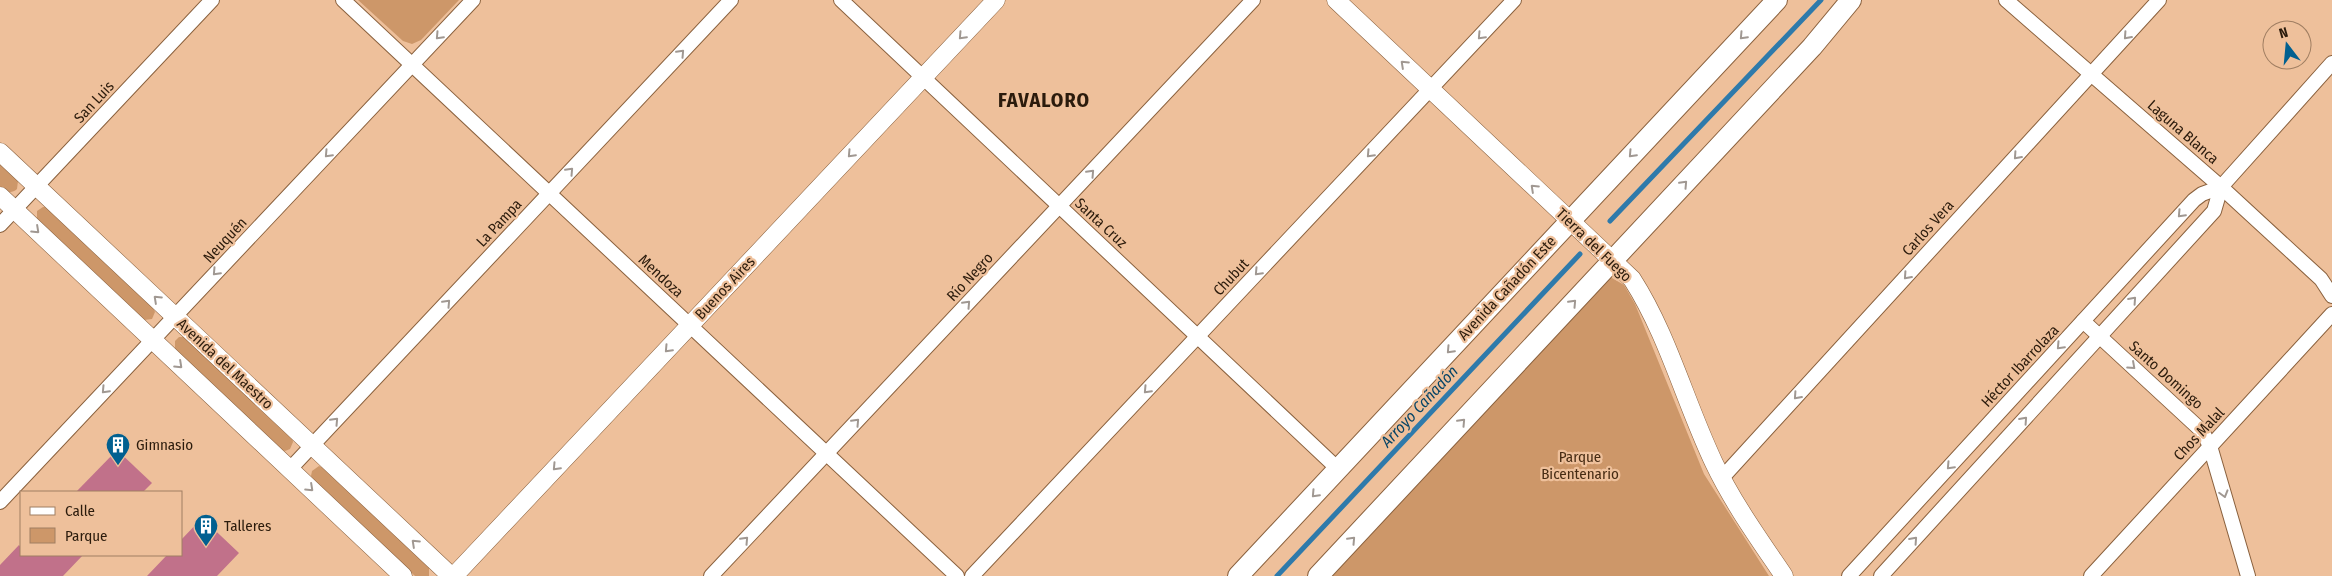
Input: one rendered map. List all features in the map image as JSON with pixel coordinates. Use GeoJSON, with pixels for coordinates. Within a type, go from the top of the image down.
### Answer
{"type":"FeatureCollection","features":[{"type":"Feature","properties":{"kind":"main road","name":"Avenida Cañadón Este"},"geometry":{"type":"LineString","coordinates":[[1238,576],[1777,0]]}},
{"type":"Feature","properties":{"kind":"main road"},"geometry":{"type":"LineString","coordinates":[[1318,576],[1614,260],[1812,46],[1851,0]]}},
{"type":"Feature","properties":{"kind":"street","name":"San Luis"},"geometry":{"type":"LineString","coordinates":[[0,225],[212,0]]}},
{"type":"Feature","properties":{"kind":"street","name":"Mendoza"},"geometry":{"type":"LineString","coordinates":[[343,0],[957,576]]}},
{"type":"Feature","properties":{"kind":"street","name":"Neuquén"},"geometry":{"type":"LineString","coordinates":[[0,502],[473,0]]}},
{"type":"Feature","properties":{"kind":"street","name":"La Pampa"},"geometry":{"type":"LineString","coordinates":[[290,469],[731,0]]}},
{"type":"Feature","properties":{"kind":"street","name":"Santa Cruz"},"geometry":{"type":"LineString","coordinates":[[841,0],[1338,469]]}},
{"type":"Feature","properties":{"kind":"street","name":"Buenos Aires"},"geometry":{"type":"LineString","coordinates":[[452,576],[996,0]]}},
{"type":"Feature","properties":{"kind":"street","name":"Río Negro"},"geometry":{"type":"LineString","coordinates":[[712,576],[1253,0]]}},
{"type":"Feature","properties":{"kind":"street","name":"Tierra del Fuego"},"geometry":{"type":"LineString","coordinates":[[1336,0],[1632,279],[1647,305],[1721,479],[1738,509],[1784,576]]}},
{"type":"Feature","properties":{"kind":"street","name":"Chubut"},"geometry":{"type":"LineString","coordinates":[[972,576],[1514,0]]}},
{"type":"Feature","properties":{"kind":"street","name":"Laguna Blanca"},"geometry":{"type":"LineString","coordinates":[[2006,0],[2220,186],[2321,280],[2332,296]]}},
{"type":"Feature","properties":{"kind":"street","name":"Carlos Vera"},"geometry":{"type":"LineString","coordinates":[[1721,479],[2160,0]]}},
{"type":"Feature","properties":{"kind":"street","name":"Héctor Ibarrolaza"},"geometry":{"type":"LineString","coordinates":[[1849,576],[2194,200],[2220,186],[2332,63]]}},
{"type":"Feature","properties":{"kind":"street","name":"Avenida del Maestro"},"geometry":{"type":"LineString","coordinates":[[0,152],[452,576]]}},
{"type":"Feature","properties":{"kind":"street","name":"Héctor Ibarrolaza"},"geometry":{"type":"LineString","coordinates":[[1881,576],[2214,211],[2220,186]]}},
{"type":"Feature","properties":{"kind":"street"},"geometry":{"type":"LineString","coordinates":[[0,196],[403,576]]}},
{"type":"Feature","properties":{"kind":"street","name":"Chos Malal"},"geometry":{"type":"LineString","coordinates":[[2091,576],[2332,314]]}},
{"type":"Feature","properties":{"kind":"street","name":"Santo Domingo"},"geometry":{"type":"LineString","coordinates":[[2083,321],[2197,425],[2210,446],[2248,576]]}},
{"type":"Feature","properties":{"kind":"green space"},"geometry":{"type":"Polygon","coordinates":[[[358,0],[459,0],[421,40],[412,44],[403,41],[358,0]]]}},
{"type":"Feature","properties":{"kind":"green space"},"geometry":{"type":"Polygon","coordinates":[[[0,163],[18,181],[15,191],[8,192],[0,186],[0,163]]]}},
{"type":"Feature","properties":{"kind":"green space"},"geometry":{"type":"Polygon","coordinates":[[[46,207],[153,308],[155,312],[152,319],[144,320],[37,220],[37,211],[46,207]]]}},
{"type":"Feature","properties":{"kind":"green space","name":"Parque Bicentenario"},"geometry":{"type":"Polygon","coordinates":[[[1612,278],[1624,285],[1635,304],[1704,474],[1769,576],[1327,576],[1607,279],[1612,278]]]}},
{"type":"Feature","properties":{"kind":"green space"},"geometry":{"type":"Polygon","coordinates":[[[179,337],[184,337],[292,437],[293,442],[290,449],[285,451],[280,449],[175,349],[175,341],[179,337]]]}},
{"type":"Feature","properties":{"kind":"green space"},"geometry":{"type":"Polygon","coordinates":[[[319,466],[324,468],[429,567],[429,576],[415,576],[315,481],[311,476],[312,471],[319,466]]]}},
{"type":"Feature","properties":{"kind":"building","name":"Gimnasio"},"geometry":{"type":"Polygon","coordinates":[[[117,450],[152,483],[144,491],[77,491],[117,450]]]}},
{"type":"Feature","properties":{"kind":"building","name":"Talleres"},"geometry":{"type":"Polygon","coordinates":[[[202,518],[239,553],[217,576],[147,576],[166,556],[182,556],[182,539],[202,518]]]}},
{"type":"Feature","properties":{"kind":"building"},"geometry":{"type":"Polygon","coordinates":[[[19,545],[20,556],[82,556],[63,576],[0,576],[0,565],[19,545]]]}},
{"type":"Feature","properties":{"kind":"waterway"},"geometry":{"type":"LineString","coordinates":[[1610,221],[1821,0]]}},
{"type":"Feature","properties":{"kind":"waterway","name":"Arroyo Cañadón"},"geometry":{"type":"LineString","coordinates":[[1277,576],[1580,254]]}},
{"type":"Feature","properties":{"kind":"place","name":"Gimnasio"},"geometry":{"type":"Point","coordinates":[118,466]}},
{"type":"Feature","properties":{"kind":"place","name":"Talleres"},"geometry":{"type":"Point","coordinates":[206,547]}},
{"type":"Feature","properties":{"kind":"district","name":"FAVALORO"},"geometry":{"type":"Point","coordinates":[1044,100]}}]}
